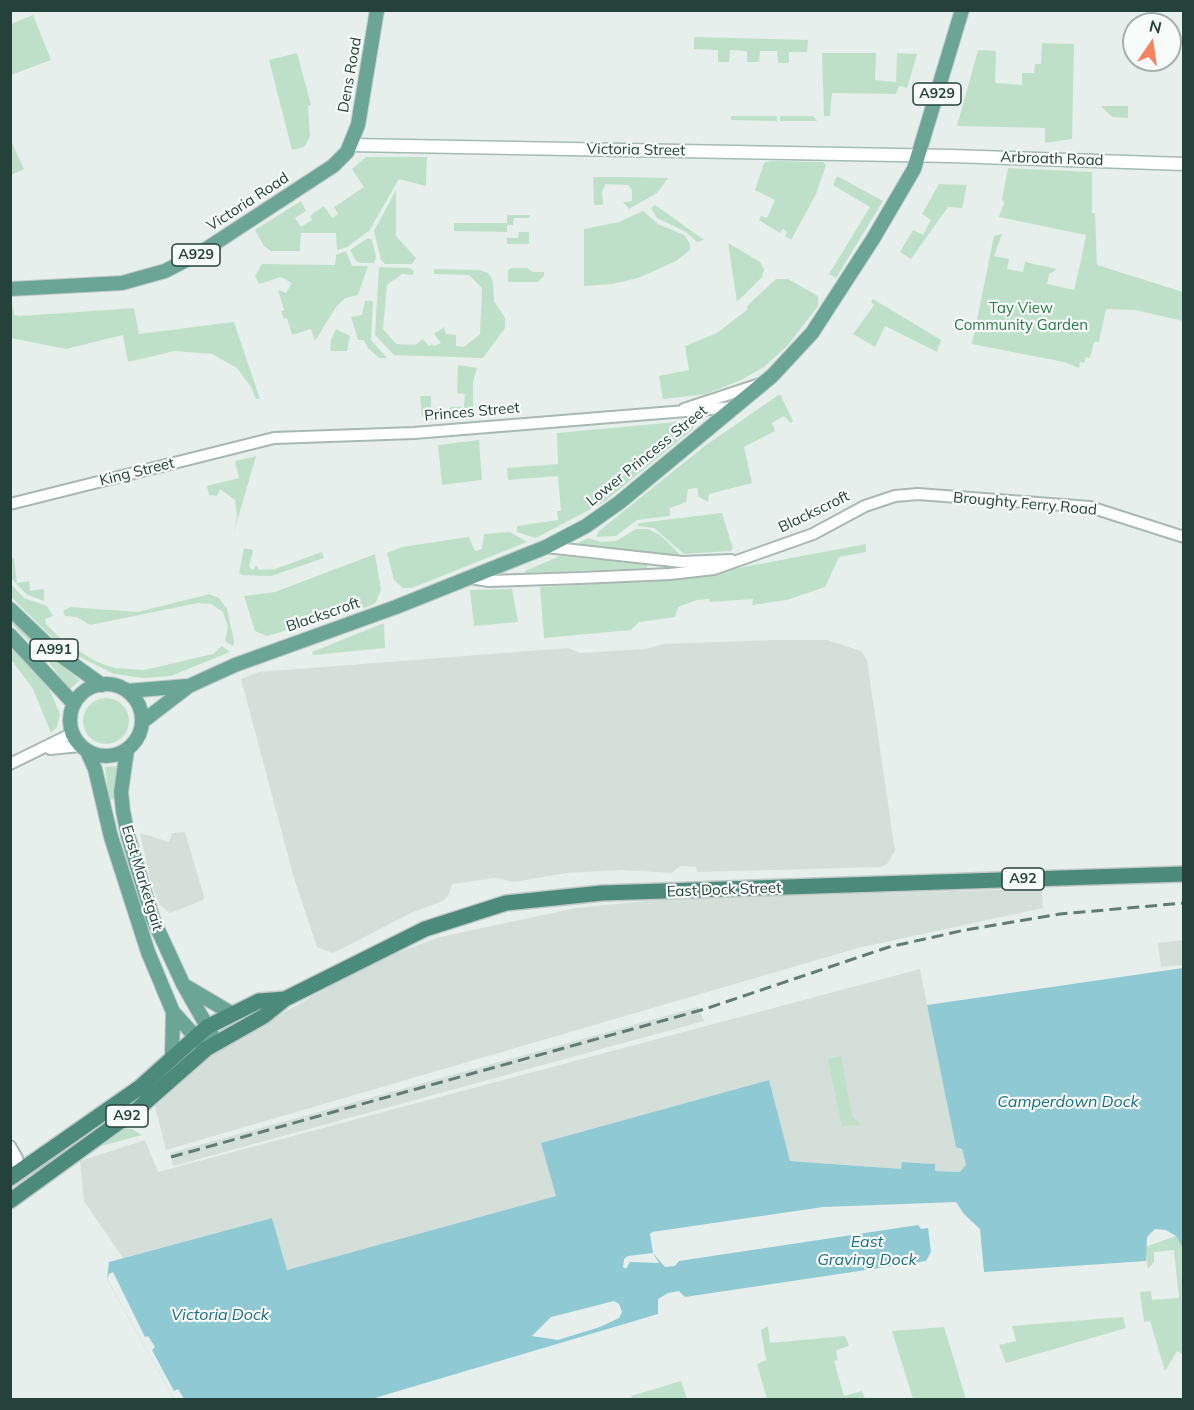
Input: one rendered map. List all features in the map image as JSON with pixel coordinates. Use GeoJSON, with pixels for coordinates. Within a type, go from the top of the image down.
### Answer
{"type":"FeatureCollection","features":[{"type":"Feature","properties":{"kind":"highway","name":"East Dock Street"},"geometry":{"type":"LineString","coordinates":[[211,1046],[264,1017],[285,999],[425,929],[506,903],[602,893],[1184,874]]}},
{"type":"Feature","properties":{"kind":"highway","name":"East Dock Street"},"geometry":{"type":"LineString","coordinates":[[172,1058],[201,1031],[231,1013],[259,1001],[285,999]]}},
{"type":"Feature","properties":{"kind":"highway","name":"A92"},"geometry":{"type":"LineString","coordinates":[[10,1202],[31,1189],[140,1107],[211,1046]]}},
{"type":"Feature","properties":{"kind":"highway","name":"A92"},"geometry":{"type":"LineString","coordinates":[[14,1175],[139,1088],[172,1058]]}},
{"type":"Feature","properties":{"kind":"main road","name":"Dens Road"},"geometry":{"type":"LineString","coordinates":[[351,145],[362,110],[377,10]]}},
{"type":"Feature","properties":{"kind":"main road","name":"A929"},"geometry":{"type":"LineString","coordinates":[[920,155],[962,10]]}},
{"type":"Feature","properties":{"kind":"main road","name":"Victoria Street"},"geometry":{"type":"LineString","coordinates":[[351,145],[920,155]]}},
{"type":"Feature","properties":{"kind":"main road","name":"Victoria Road"},"geometry":{"type":"LineString","coordinates":[[10,289],[122,283],[165,271],[200,253],[324,172],[341,158],[351,145]]}},
{"type":"Feature","properties":{"kind":"main road","name":"Arbroath Road"},"geometry":{"type":"LineString","coordinates":[[920,155],[1184,164]]}},
{"type":"Feature","properties":{"kind":"main road","name":"Princes Street"},"geometry":{"type":"LineString","coordinates":[[736,406],[791,359],[818,324],[873,239],[920,155]]}},
{"type":"Feature","properties":{"kind":"main road","name":"Lower Princess Street"},"geometry":{"type":"LineString","coordinates":[[546,547],[586,526],[620,502],[736,406]]}},
{"type":"Feature","properties":{"kind":"main road","name":"Blackscroft"},"geometry":{"type":"LineString","coordinates":[[142,722],[189,686],[257,655],[355,622],[546,547]]}},
{"type":"Feature","properties":{"kind":"main road","name":"A991"},"geometry":{"type":"LineString","coordinates":[[10,609],[53,650],[102,685]]}},
{"type":"Feature","properties":{"kind":"main road","name":"A991"},"geometry":{"type":"LineString","coordinates":[[10,635],[74,704]]}},
{"type":"Feature","properties":{"kind":"main road"},"geometry":{"type":"LineString","coordinates":[[102,685],[111,685],[127,691],[136,700],[142,722],[135,742],[127,750],[114,756],[100,756],[83,748],[70,724],[74,704],[81,695],[102,685]]}},
{"type":"Feature","properties":{"kind":"main road","name":"Blackscroft"},"geometry":{"type":"LineString","coordinates":[[127,691],[189,686]]}},
{"type":"Feature","properties":{"kind":"main road","name":"East Marketgait"},"geometry":{"type":"LineString","coordinates":[[83,748],[95,769],[111,837],[140,928],[173,1012],[172,1058]]}},
{"type":"Feature","properties":{"kind":"main road","name":"East Marketgait"},"geometry":{"type":"LineString","coordinates":[[127,750],[121,792],[128,836],[156,928],[183,984],[201,1031],[211,1046]]}},
{"type":"Feature","properties":{"kind":"main road"},"geometry":{"type":"LineString","coordinates":[[183,984],[231,1013]]}},
{"type":"Feature","properties":{"kind":"main road","name":"East Marketgait"},"geometry":{"type":"LineString","coordinates":[[173,1012],[201,1031]]}},
{"type":"Feature","properties":{"kind":"street","name":"Princes Street"},"geometry":{"type":"LineString","coordinates":[[684,409],[764,383]]}},
{"type":"Feature","properties":{"kind":"street","name":"Princes Street"},"geometry":{"type":"LineString","coordinates":[[263,440],[414,433],[684,409],[702,411],[736,406]]}},
{"type":"Feature","properties":{"kind":"street","name":"King Street"},"geometry":{"type":"LineString","coordinates":[[10,504],[263,440]]}},
{"type":"Feature","properties":{"kind":"street","name":"Broughty Ferry Road"},"geometry":{"type":"LineString","coordinates":[[865,506],[895,496],[918,494],[1090,507],[1184,537]]}},
{"type":"Feature","properties":{"kind":"street","name":"Blackscroft"},"geometry":{"type":"LineString","coordinates":[[469,578],[489,580],[670,574],[714,569],[813,534],[865,506]]}},
{"type":"Feature","properties":{"kind":"street","name":"Blackscroft"},"geometry":{"type":"LineString","coordinates":[[546,547],[682,562],[743,559]]}},
{"type":"Feature","properties":{"kind":"street"},"geometry":{"type":"LineString","coordinates":[[10,764],[44,750],[73,733]]}},
{"type":"Feature","properties":{"kind":"street"},"geometry":{"type":"LineString","coordinates":[[44,750],[83,748]]}},
{"type":"Feature","properties":{"kind":"street"},"geometry":{"type":"LineString","coordinates":[[10,1146],[17,1158],[14,1175]]}},
{"type":"Feature","properties":{"kind":"shaded area"},"geometry":{"type":"Polygon","coordinates":[[[827,640],[861,651],[867,660],[895,851],[887,864],[880,867],[697,872],[696,867],[680,866],[672,873],[623,870],[566,873],[514,882],[496,878],[452,884],[448,896],[443,901],[413,912],[333,953],[317,947],[294,878],[241,679],[259,672],[568,648],[581,653],[646,649],[664,644],[827,640]]]}},
{"type":"Feature","properties":{"kind":"shaded area"},"geometry":{"type":"Polygon","coordinates":[[[185,832],[204,897],[203,900],[170,913],[160,905],[151,883],[140,833],[169,842],[172,833],[185,832]]]}},
{"type":"Feature","properties":{"kind":"shaded area"},"geometry":{"type":"Polygon","coordinates":[[[1042,889],[1043,908],[858,948],[166,1150],[155,1106],[209,1056],[344,978],[391,955],[440,937],[576,908],[676,898],[1042,889]]]}},
{"type":"Feature","properties":{"kind":"shaded area"},"geometry":{"type":"Polygon","coordinates":[[[1183,940],[1183,965],[1161,967],[1158,943],[1183,940]]]}},
{"type":"Feature","properties":{"kind":"shaded area"},"geometry":{"type":"Polygon","coordinates":[[[920,969],[956,1146],[962,1149],[966,1166],[960,1172],[935,1171],[935,1164],[902,1162],[901,1169],[789,1161],[769,1080],[542,1143],[556,1196],[287,1270],[272,1218],[123,1258],[84,1201],[80,1161],[145,1140],[158,1172],[920,969]]]}},
{"type":"Feature","properties":{"kind":"shaded area"},"geometry":{"type":"Polygon","coordinates":[[[698,1007],[704,1021],[173,1166],[170,1153],[698,1007]]]}},
{"type":"Feature","properties":{"kind":"green space"},"geometry":{"type":"Polygon","coordinates":[[[33,15],[51,60],[11,75],[11,24],[33,15]]]}},
{"type":"Feature","properties":{"kind":"green space"},"geometry":{"type":"Polygon","coordinates":[[[694,37],[808,40],[807,52],[789,52],[789,63],[778,63],[777,51],[760,51],[759,62],[747,62],[747,51],[730,50],[729,62],[718,62],[718,50],[694,49],[694,37]]]}},
{"type":"Feature","properties":{"kind":"green space"},"geometry":{"type":"Polygon","coordinates":[[[1042,43],[1074,44],[1072,139],[1045,143],[1045,128],[957,126],[978,50],[996,51],[995,83],[1022,85],[1022,73],[1034,73],[1035,64],[1041,64],[1042,43]]]}},
{"type":"Feature","properties":{"kind":"green space"},"geometry":{"type":"Polygon","coordinates":[[[297,53],[311,105],[308,106],[310,137],[304,147],[292,150],[269,60],[297,53]]]}},
{"type":"Feature","properties":{"kind":"green space"},"geometry":{"type":"Polygon","coordinates":[[[822,53],[876,53],[875,80],[896,82],[897,53],[917,54],[907,88],[899,86],[896,94],[832,93],[830,116],[824,116],[822,53]]]}},
{"type":"Feature","properties":{"kind":"green space"},"geometry":{"type":"Polygon","coordinates":[[[1101,106],[1128,106],[1128,118],[1112,117],[1101,106]]]}},
{"type":"Feature","properties":{"kind":"green space"},"geometry":{"type":"Polygon","coordinates":[[[731,116],[777,116],[777,121],[731,120],[731,116]]]}},
{"type":"Feature","properties":{"kind":"green space"},"geometry":{"type":"Polygon","coordinates":[[[780,116],[813,116],[817,121],[780,121],[780,116]]]}},
{"type":"Feature","properties":{"kind":"green space"},"geometry":{"type":"Polygon","coordinates":[[[10,139],[24,169],[11,175],[10,175],[10,139]]]}},
{"type":"Feature","properties":{"kind":"green space"},"geometry":{"type":"Polygon","coordinates":[[[366,157],[427,157],[426,186],[399,179],[369,231],[347,247],[337,250],[336,233],[301,233],[300,251],[271,251],[264,246],[255,230],[301,201],[306,211],[295,218],[301,227],[312,220],[310,216],[324,206],[332,218],[338,214],[334,207],[364,187],[352,169],[366,157]]]}},
{"type":"Feature","properties":{"kind":"green space"},"geometry":{"type":"Polygon","coordinates":[[[770,161],[823,162],[826,165],[816,194],[791,240],[785,236],[787,232],[783,229],[780,233],[759,220],[761,216],[767,218],[775,200],[755,190],[764,163],[770,161]]]}},
{"type":"Feature","properties":{"kind":"green space","name":"Tay View Community Garden"},"geometry":{"type":"Polygon","coordinates":[[[1008,168],[1092,172],[1092,213],[1095,213],[1097,265],[1183,292],[1183,321],[1135,310],[1106,309],[1099,342],[1094,342],[1090,358],[1086,357],[1084,363],[1080,362],[1079,368],[1064,362],[972,344],[994,236],[1002,234],[994,256],[1009,259],[1007,269],[1023,272],[1025,262],[1057,269],[1049,274],[1047,284],[1074,290],[1081,260],[1086,235],[999,217],[1004,203],[1002,199],[1008,168]]]}},
{"type":"Feature","properties":{"kind":"green space"},"geometry":{"type":"Polygon","coordinates":[[[837,176],[883,201],[836,278],[829,274],[870,207],[833,185],[837,176]]]}},
{"type":"Feature","properties":{"kind":"green space"},"geometry":{"type":"Polygon","coordinates":[[[593,177],[668,178],[657,193],[629,209],[623,202],[632,201],[632,190],[628,185],[606,184],[602,191],[603,205],[594,205],[593,177]]]}},
{"type":"Feature","properties":{"kind":"green space"},"geometry":{"type":"Polygon","coordinates":[[[939,184],[967,185],[962,208],[948,207],[911,259],[900,252],[913,230],[923,235],[931,220],[922,214],[939,184]]]}},
{"type":"Feature","properties":{"kind":"green space"},"geometry":{"type":"Polygon","coordinates":[[[396,190],[396,236],[416,258],[412,264],[385,264],[381,260],[374,231],[396,190]]]}},
{"type":"Feature","properties":{"kind":"green space"},"geometry":{"type":"Polygon","coordinates":[[[655,205],[704,240],[697,242],[686,232],[657,218],[651,208],[655,205]]]}},
{"type":"Feature","properties":{"kind":"green space"},"geometry":{"type":"Polygon","coordinates":[[[643,211],[658,224],[684,235],[690,244],[690,250],[676,261],[638,278],[612,284],[584,286],[584,229],[619,222],[643,211]]]}},
{"type":"Feature","properties":{"kind":"green space"},"geometry":{"type":"Polygon","coordinates":[[[507,215],[530,215],[530,218],[514,218],[513,225],[507,225],[507,232],[454,231],[454,223],[507,223],[507,215]]]}},
{"type":"Feature","properties":{"kind":"green space"},"geometry":{"type":"Polygon","coordinates":[[[519,232],[529,232],[529,244],[507,244],[507,238],[518,238],[519,232]]]}},
{"type":"Feature","properties":{"kind":"green space"},"geometry":{"type":"Polygon","coordinates":[[[368,238],[372,240],[376,256],[374,263],[361,263],[356,261],[350,250],[368,238]]]}},
{"type":"Feature","properties":{"kind":"green space"},"geometry":{"type":"Polygon","coordinates":[[[728,243],[760,262],[764,270],[762,277],[737,302],[728,243]]]}},
{"type":"Feature","properties":{"kind":"green space"},"geometry":{"type":"Polygon","coordinates":[[[346,251],[352,266],[368,266],[358,295],[345,298],[336,307],[315,341],[311,329],[292,335],[287,318],[284,319],[281,311],[284,310],[278,290],[286,293],[292,283],[281,277],[259,284],[255,276],[262,264],[335,265],[336,255],[346,251]]]}},
{"type":"Feature","properties":{"kind":"green space"},"geometry":{"type":"Polygon","coordinates":[[[379,267],[410,268],[414,271],[413,275],[402,274],[387,285],[383,329],[396,344],[415,345],[423,339],[429,346],[432,344],[434,346],[441,343],[434,334],[444,327],[446,334],[456,335],[456,346],[464,347],[480,334],[482,288],[469,275],[434,274],[434,269],[480,270],[488,273],[493,281],[494,301],[505,318],[505,328],[483,358],[394,355],[375,335],[379,267]]]}},
{"type":"Feature","properties":{"kind":"green space"},"geometry":{"type":"Polygon","coordinates":[[[527,268],[533,272],[544,272],[544,276],[538,282],[508,282],[508,270],[527,268]]]}},
{"type":"Feature","properties":{"kind":"green space"},"geometry":{"type":"Polygon","coordinates":[[[776,279],[788,279],[818,296],[818,306],[788,345],[764,367],[741,380],[706,394],[663,399],[659,376],[689,370],[685,346],[717,333],[747,310],[747,306],[776,279]]]}},
{"type":"Feature","properties":{"kind":"green space"},"geometry":{"type":"Polygon","coordinates":[[[873,299],[941,340],[937,352],[885,326],[875,347],[853,334],[874,305],[871,302],[873,299]]]}},
{"type":"Feature","properties":{"kind":"green space"},"geometry":{"type":"Polygon","coordinates":[[[365,301],[373,301],[371,340],[387,358],[379,358],[368,348],[364,340],[358,340],[351,317],[362,315],[365,301]]]}},
{"type":"Feature","properties":{"kind":"green space"},"geometry":{"type":"Polygon","coordinates":[[[12,303],[14,315],[21,316],[134,308],[139,334],[234,322],[260,399],[256,399],[251,387],[237,368],[212,354],[174,351],[128,362],[123,335],[66,349],[11,338],[12,303]]]}},
{"type":"Feature","properties":{"kind":"green space"},"geometry":{"type":"Polygon","coordinates":[[[336,329],[350,336],[347,351],[330,351],[331,339],[336,329]]]}},
{"type":"Feature","properties":{"kind":"green space"},"geometry":{"type":"Polygon","coordinates":[[[458,365],[477,368],[473,382],[473,417],[427,420],[422,416],[420,396],[431,396],[431,409],[449,410],[450,407],[464,407],[465,394],[457,393],[458,365]]]}},
{"type":"Feature","properties":{"kind":"green space"},"geometry":{"type":"Polygon","coordinates":[[[780,394],[793,421],[791,423],[784,416],[772,423],[775,431],[744,447],[752,483],[709,494],[708,502],[699,497],[697,488],[688,489],[686,502],[670,508],[670,516],[637,520],[616,536],[596,537],[599,531],[706,445],[780,394]]]}},
{"type":"Feature","properties":{"kind":"green space"},"geometry":{"type":"Polygon","coordinates":[[[687,421],[694,424],[693,429],[604,502],[536,538],[517,532],[517,526],[558,520],[557,511],[561,511],[558,476],[508,480],[507,468],[558,464],[557,433],[687,421]]]}},
{"type":"Feature","properties":{"kind":"green space"},"geometry":{"type":"Polygon","coordinates":[[[479,440],[482,480],[442,485],[438,445],[479,440]]]}},
{"type":"Feature","properties":{"kind":"green space"},"geometry":{"type":"Polygon","coordinates":[[[256,456],[233,535],[237,518],[235,500],[220,489],[217,496],[209,495],[207,486],[239,478],[235,461],[256,456]]]}},
{"type":"Feature","properties":{"kind":"green space"},"geometry":{"type":"Polygon","coordinates":[[[722,513],[733,549],[730,551],[684,554],[654,528],[637,526],[639,523],[722,513]]]}},
{"type":"Feature","properties":{"kind":"green space"},"geometry":{"type":"Polygon","coordinates":[[[636,529],[648,529],[660,535],[683,557],[574,545],[588,538],[601,542],[616,541],[636,529]]]}},
{"type":"Feature","properties":{"kind":"green space"},"geometry":{"type":"Polygon","coordinates":[[[510,532],[527,542],[412,588],[403,588],[394,580],[387,553],[402,547],[469,537],[475,551],[482,549],[484,534],[510,532]]]}},
{"type":"Feature","properties":{"kind":"green space"},"geometry":{"type":"Polygon","coordinates":[[[866,544],[866,552],[839,557],[825,587],[787,600],[752,605],[753,599],[710,602],[709,599],[697,600],[678,607],[675,617],[639,622],[631,630],[544,638],[540,587],[675,580],[866,544]]]}},
{"type":"Feature","properties":{"kind":"green space"},"geometry":{"type":"Polygon","coordinates":[[[244,548],[253,550],[249,567],[253,570],[256,565],[259,570],[275,569],[322,552],[324,558],[271,576],[242,575],[239,573],[244,548]]]}},
{"type":"Feature","properties":{"kind":"green space"},"geometry":{"type":"Polygon","coordinates":[[[375,554],[381,590],[376,602],[370,606],[267,636],[255,631],[244,596],[275,592],[375,554]]]}},
{"type":"Feature","properties":{"kind":"green space"},"geometry":{"type":"Polygon","coordinates":[[[560,556],[647,565],[647,568],[525,573],[560,556]]]}},
{"type":"Feature","properties":{"kind":"green space"},"geometry":{"type":"Polygon","coordinates":[[[11,558],[14,558],[17,583],[29,581],[30,591],[44,589],[44,601],[26,594],[11,578],[11,558]]]}},
{"type":"Feature","properties":{"kind":"green space"},"geometry":{"type":"Polygon","coordinates":[[[11,584],[24,598],[47,606],[53,616],[45,619],[46,624],[64,642],[97,662],[115,668],[144,670],[213,654],[222,646],[230,652],[171,676],[144,678],[114,674],[78,656],[53,638],[11,597],[11,584]]]}},
{"type":"Feature","properties":{"kind":"green space"},"geometry":{"type":"Polygon","coordinates":[[[512,589],[518,622],[474,626],[470,590],[512,589]]]}},
{"type":"Feature","properties":{"kind":"green space"},"geometry":{"type":"Polygon","coordinates":[[[209,594],[219,598],[227,609],[233,646],[225,641],[228,626],[223,612],[211,604],[198,603],[90,625],[77,617],[65,616],[63,611],[70,607],[138,612],[209,594]]]}},
{"type":"Feature","properties":{"kind":"green space"},"geometry":{"type":"Polygon","coordinates":[[[10,618],[53,659],[80,680],[69,690],[49,662],[11,623],[10,618]]]}},
{"type":"Feature","properties":{"kind":"green space"},"geometry":{"type":"Polygon","coordinates":[[[384,623],[385,648],[313,655],[312,652],[384,623]]]}},
{"type":"Feature","properties":{"kind":"green space"},"geometry":{"type":"Polygon","coordinates":[[[10,643],[39,672],[52,695],[60,714],[57,727],[51,733],[33,689],[11,659],[10,643]]]}},
{"type":"Feature","properties":{"kind":"green space"},"geometry":{"type":"Polygon","coordinates":[[[106,698],[122,705],[129,721],[122,737],[106,744],[90,737],[83,721],[90,705],[106,698]]]}},
{"type":"Feature","properties":{"kind":"green space"},"geometry":{"type":"Polygon","coordinates":[[[117,766],[115,799],[109,800],[105,767],[117,766]]]}},
{"type":"Feature","properties":{"kind":"green space"},"geometry":{"type":"Polygon","coordinates":[[[841,1056],[852,1116],[861,1125],[842,1126],[828,1059],[841,1056]]]}},
{"type":"Feature","properties":{"kind":"green space"},"geometry":{"type":"Polygon","coordinates":[[[125,1128],[142,1135],[101,1146],[125,1128]]]}},
{"type":"Feature","properties":{"kind":"green space"},"geometry":{"type":"Polygon","coordinates":[[[1176,1236],[1183,1249],[1183,1354],[1177,1351],[1165,1371],[1150,1321],[1144,1322],[1140,1292],[1151,1291],[1152,1300],[1179,1298],[1174,1250],[1154,1252],[1154,1262],[1148,1269],[1145,1247],[1176,1236]]]}},
{"type":"Feature","properties":{"kind":"green space"},"geometry":{"type":"Polygon","coordinates":[[[1123,1317],[1126,1328],[1006,1363],[999,1345],[1016,1341],[1012,1326],[1123,1317]]]}},
{"type":"Feature","properties":{"kind":"green space"},"geometry":{"type":"Polygon","coordinates":[[[768,1326],[770,1343],[845,1336],[849,1346],[836,1350],[838,1360],[834,1361],[844,1396],[862,1391],[865,1399],[767,1399],[757,1364],[766,1360],[761,1330],[768,1326]]]}},
{"type":"Feature","properties":{"kind":"green space"},"geometry":{"type":"Polygon","coordinates":[[[944,1327],[966,1399],[913,1399],[892,1331],[944,1327]]]}},
{"type":"Feature","properties":{"kind":"green space"},"geometry":{"type":"Polygon","coordinates":[[[681,1381],[687,1399],[633,1399],[631,1396],[681,1381]]]}},
{"type":"Feature","properties":{"kind":"water"},"geometry":{"type":"Polygon","coordinates":[[[1183,968],[1183,1249],[1176,1236],[1166,1230],[1155,1229],[1147,1237],[1146,1261],[984,1272],[980,1229],[964,1214],[956,1202],[823,1207],[652,1232],[650,1234],[653,1253],[665,1267],[675,1266],[679,1261],[918,1225],[921,1229],[928,1228],[931,1252],[926,1261],[685,1297],[679,1291],[668,1293],[658,1299],[658,1314],[368,1400],[174,1399],[107,1279],[109,1262],[272,1218],[287,1270],[556,1196],[541,1143],[769,1080],[790,1161],[901,1169],[902,1162],[935,1164],[935,1171],[960,1172],[966,1165],[962,1149],[956,1147],[927,1005],[1183,968]],[[614,1301],[551,1317],[532,1336],[558,1340],[600,1327],[619,1318],[622,1312],[619,1304],[614,1301]]]}},
{"type":"Feature","properties":{"kind":"pier"},"geometry":{"type":"Polygon","coordinates":[[[653,1253],[659,1263],[630,1262],[626,1269],[623,1267],[624,1259],[628,1256],[653,1253]]]}},
{"type":"Feature","properties":{"kind":"pier"},"geometry":{"type":"Polygon","coordinates":[[[113,1272],[145,1337],[148,1336],[155,1347],[152,1350],[174,1391],[178,1389],[184,1399],[174,1399],[107,1279],[113,1272]]]}},
{"type":"Feature","properties":{"kind":"railway"},"geometry":{"type":"LineString","coordinates":[[171,1157],[705,1009],[889,947],[965,930],[1060,914],[1184,903]]}},
{"type":"Feature","properties":{"kind":"water label","name":"Camperdown Dock"},"geometry":{"type":"Point","coordinates":[1068,1102]}},
{"type":"Feature","properties":{"kind":"water label","name":"East Graving Dock"},"geometry":{"type":"Point","coordinates":[867,1251]}},
{"type":"Feature","properties":{"kind":"water label","name":"Victoria Dock"},"geometry":{"type":"Point","coordinates":[220,1315]}}]}
